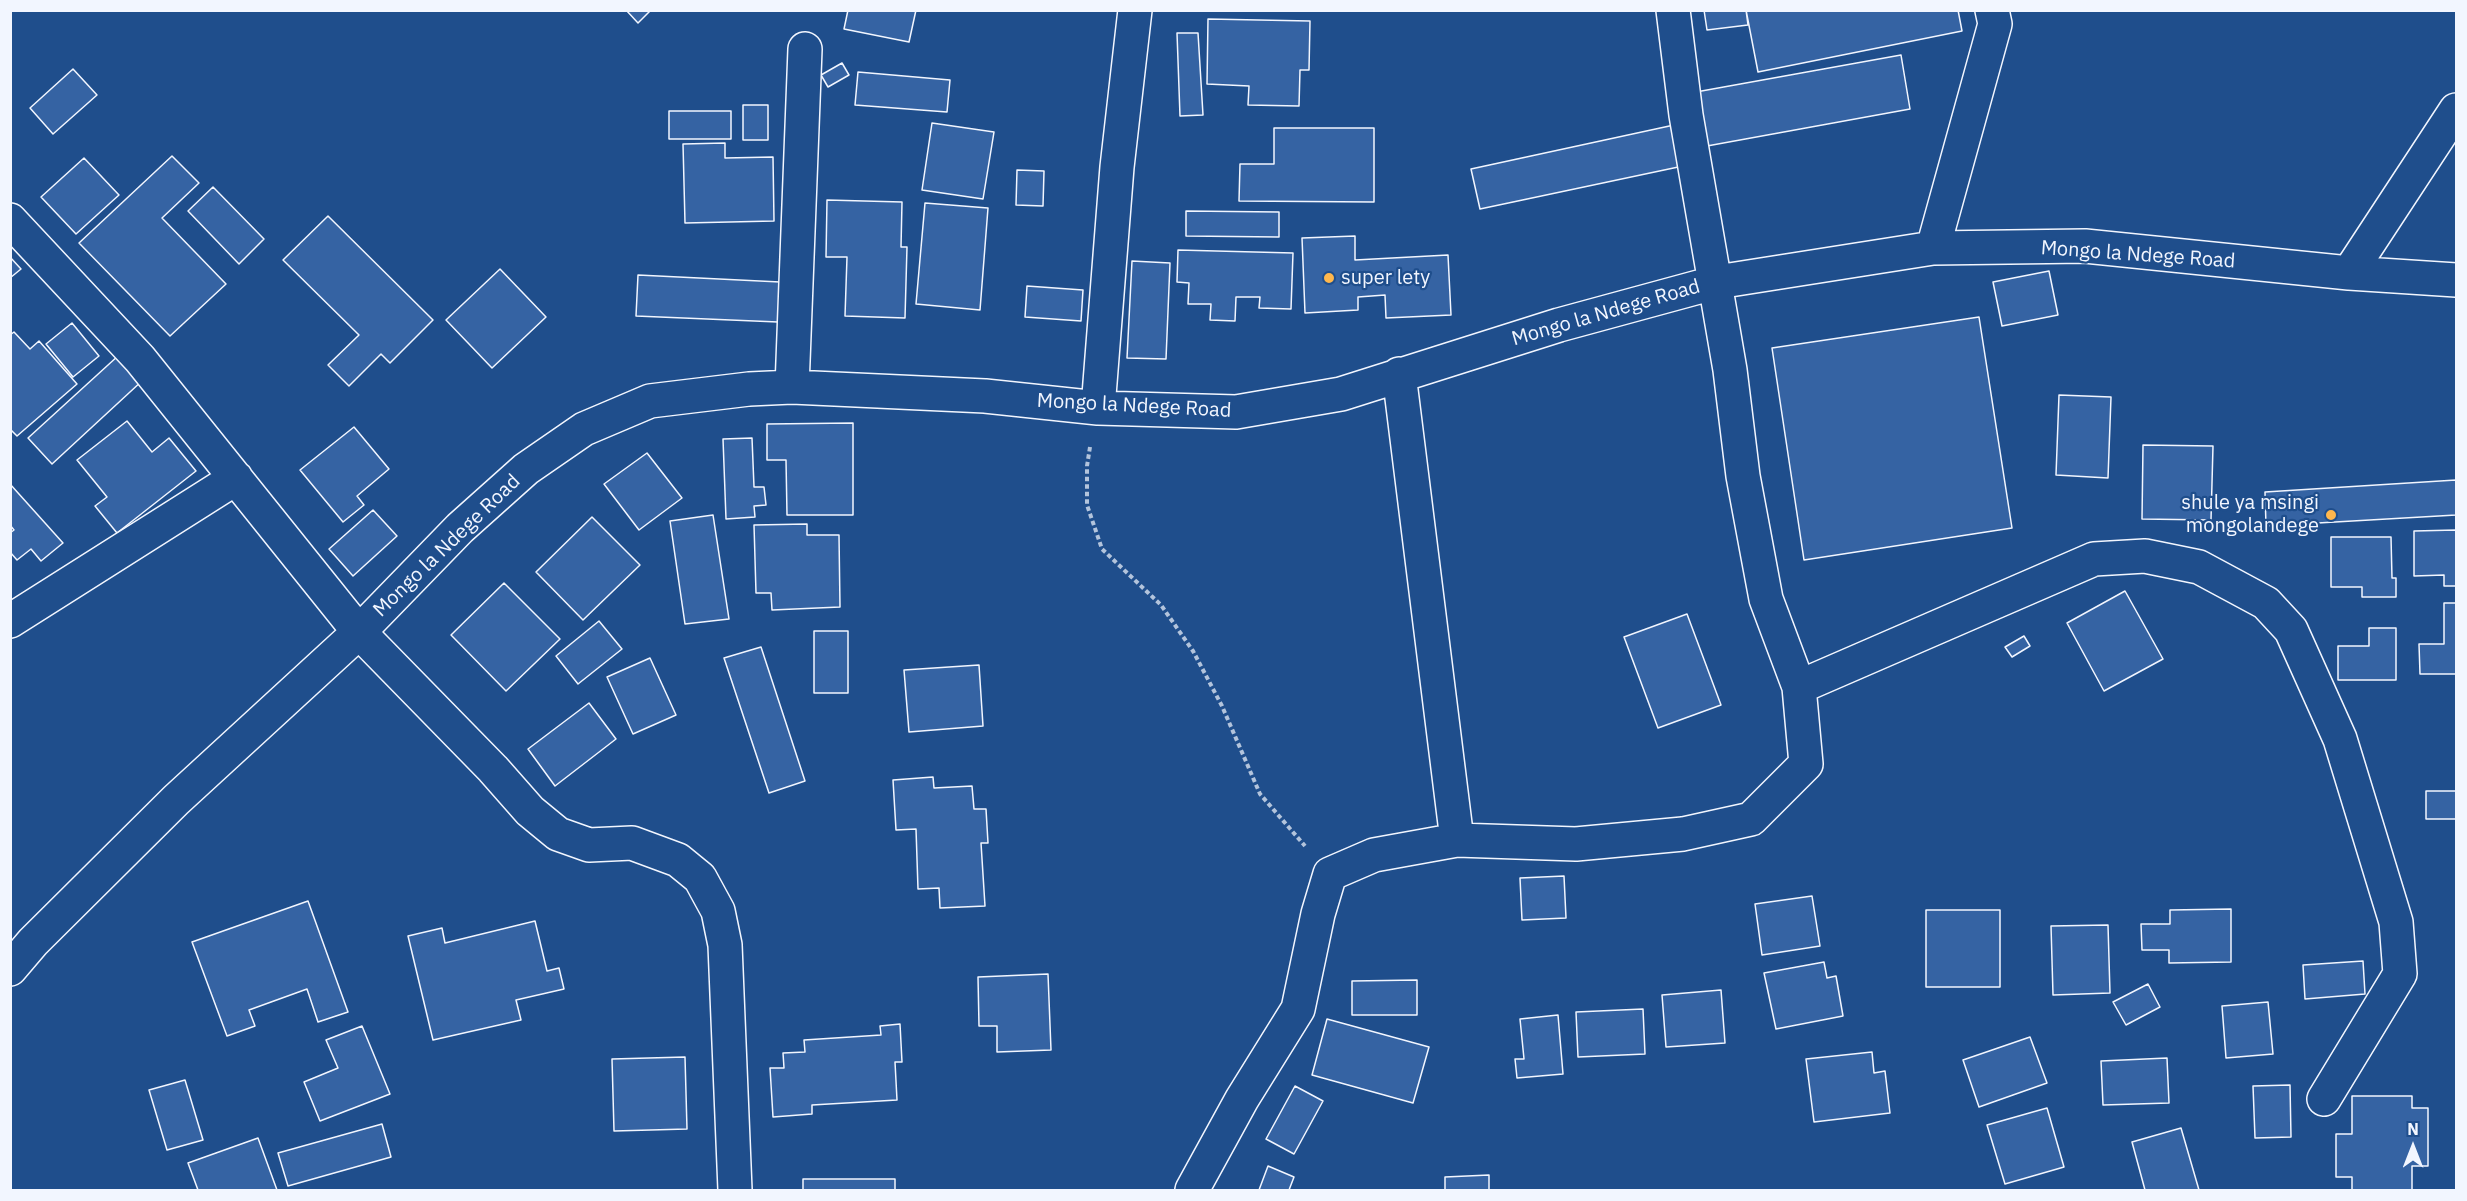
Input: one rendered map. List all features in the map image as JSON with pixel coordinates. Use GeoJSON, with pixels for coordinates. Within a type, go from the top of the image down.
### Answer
{"type":"FeatureCollection","features":[{"type":"Feature","properties":{"kind":"street"},"geometry":{"type":"LineString","coordinates":[[1098,408],[1117,167],[1135,10]]}},
{"type":"Feature","properties":{"kind":"street"},"geometry":{"type":"LineString","coordinates":[[1192,1191],[1242,1099],[1298,1009],[1318,914],[1330,873],[1374,855],[1457,840],[1576,844],[1683,834],[1751,819],[1806,764],[1799,687],[1766,599],[1743,476],[1717,282],[1686,115],[1673,10]]}},
{"type":"Feature","properties":{"kind":"street"},"geometry":{"type":"LineString","coordinates":[[1933,248],[1995,24],[1992,10]]}},
{"type":"Feature","properties":{"kind":"street"},"geometry":{"type":"LineString","coordinates":[[792,387],[805,49]]}},
{"type":"Feature","properties":{"kind":"street"},"geometry":{"type":"LineString","coordinates":[[2349,273],[2457,110]]}},
{"type":"Feature","properties":{"kind":"street"},"geometry":{"type":"LineString","coordinates":[[10,220],[140,359],[359,632],[530,811],[558,834],[589,845],[632,843],[678,860],[700,878],[718,910],[725,945],[735,1191]]}},
{"type":"Feature","properties":{"kind":"street","name":"Mongo la Ndege Road"},"geometry":{"type":"LineString","coordinates":[[10,969],[33,942],[176,800],[359,632],[460,528],[526,469],[584,429],[650,401],[749,389],[792,387],[986,396],[1098,408],[1236,412],[1341,394],[1558,325],[1717,282],[1933,248],[2085,246],[2349,273],[2457,280]]}},
{"type":"Feature","properties":{"kind":"street"},"geometry":{"type":"LineString","coordinates":[[1399,374],[1457,840]]}},
{"type":"Feature","properties":{"kind":"street"},"geometry":{"type":"LineString","coordinates":[[10,621],[236,477]]}},
{"type":"Feature","properties":{"kind":"street"},"geometry":{"type":"LineString","coordinates":[[1799,687],[2094,559],[2145,556],[2199,567],[2266,603],[2292,630],[2340,739],[2396,922],[2400,974],[2324,1099]]}},
{"type":"Feature","properties":{"kind":"path"},"geometry":{"type":"LineString","coordinates":[[1098,408],[1087,466],[1087,505],[1102,549],[1167,614],[1193,651],[1222,706],[1260,794],[1330,873]]}},
{"type":"Feature","properties":{"kind":"building"},"geometry":{"type":"Polygon","coordinates":[[[626,10],[651,10],[638,23],[626,10]]]}},
{"type":"Feature","properties":{"kind":"building"},"geometry":{"type":"Polygon","coordinates":[[[848,10],[916,10],[909,42],[844,29],[848,10]]]}},
{"type":"Feature","properties":{"kind":"building"},"geometry":{"type":"Polygon","coordinates":[[[1704,10],[1746,10],[1748,25],[1707,30],[1704,10]]]}},
{"type":"Feature","properties":{"kind":"building"},"geometry":{"type":"Polygon","coordinates":[[[1746,10],[1958,10],[1962,31],[1758,72],[1746,10]]]}},
{"type":"Feature","properties":{"kind":"building"},"geometry":{"type":"Polygon","coordinates":[[[1208,19],[1310,21],[1309,70],[1300,70],[1299,106],[1248,105],[1249,86],[1207,84],[1208,19]]]}},
{"type":"Feature","properties":{"kind":"building"},"geometry":{"type":"Polygon","coordinates":[[[1177,33],[1198,33],[1203,115],[1180,116],[1177,33]]]}},
{"type":"Feature","properties":{"kind":"building"},"geometry":{"type":"Polygon","coordinates":[[[1901,55],[1910,109],[1707,146],[1696,92],[1901,55]]]}},
{"type":"Feature","properties":{"kind":"building"},"geometry":{"type":"Polygon","coordinates":[[[842,63],[849,75],[828,87],[821,75],[842,63]]]}},
{"type":"Feature","properties":{"kind":"building"},"geometry":{"type":"Polygon","coordinates":[[[73,69],[97,95],[53,134],[30,108],[73,69]]]}},
{"type":"Feature","properties":{"kind":"building"},"geometry":{"type":"Polygon","coordinates":[[[858,72],[950,80],[947,112],[855,105],[858,72]]]}},
{"type":"Feature","properties":{"kind":"building"},"geometry":{"type":"Polygon","coordinates":[[[743,105],[768,105],[768,140],[743,140],[743,105]]]}},
{"type":"Feature","properties":{"kind":"building"},"geometry":{"type":"Polygon","coordinates":[[[669,111],[731,111],[731,139],[669,139],[669,111]]]}},
{"type":"Feature","properties":{"kind":"building"},"geometry":{"type":"Polygon","coordinates":[[[932,123],[994,132],[983,199],[922,190],[932,123]]]}},
{"type":"Feature","properties":{"kind":"building"},"geometry":{"type":"Polygon","coordinates":[[[1674,125],[1683,166],[1480,209],[1471,169],[1674,125]]]}},
{"type":"Feature","properties":{"kind":"building"},"geometry":{"type":"Polygon","coordinates":[[[1274,128],[1374,128],[1374,202],[1239,201],[1240,164],[1274,164],[1274,128]]]}},
{"type":"Feature","properties":{"kind":"building"},"geometry":{"type":"Polygon","coordinates":[[[725,143],[725,158],[773,157],[774,221],[685,223],[683,144],[725,143]]]}},
{"type":"Feature","properties":{"kind":"building"},"geometry":{"type":"Polygon","coordinates":[[[172,156],[199,183],[162,218],[226,284],[170,336],[79,243],[172,156]]]}},
{"type":"Feature","properties":{"kind":"building"},"geometry":{"type":"Polygon","coordinates":[[[84,158],[119,195],[76,234],[41,197],[84,158]]]}},
{"type":"Feature","properties":{"kind":"building"},"geometry":{"type":"Polygon","coordinates":[[[1017,170],[1044,171],[1043,206],[1016,205],[1017,170]]]}},
{"type":"Feature","properties":{"kind":"building"},"geometry":{"type":"Polygon","coordinates":[[[213,187],[264,239],[239,264],[188,211],[213,187]]]}},
{"type":"Feature","properties":{"kind":"building"},"geometry":{"type":"Polygon","coordinates":[[[827,200],[902,202],[901,247],[907,247],[905,318],[845,316],[847,257],[826,257],[827,200]]]}},
{"type":"Feature","properties":{"kind":"building"},"geometry":{"type":"Polygon","coordinates":[[[925,203],[988,208],[980,310],[916,304],[925,203]]]}},
{"type":"Feature","properties":{"kind":"building"},"geometry":{"type":"Polygon","coordinates":[[[1186,211],[1279,212],[1279,237],[1186,236],[1186,211]]]}},
{"type":"Feature","properties":{"kind":"building"},"geometry":{"type":"Polygon","coordinates":[[[328,216],[433,320],[390,363],[381,354],[349,386],[328,365],[359,335],[283,260],[328,216]]]}},
{"type":"Feature","properties":{"kind":"building"},"geometry":{"type":"Polygon","coordinates":[[[1355,236],[1355,260],[1448,255],[1451,315],[1386,318],[1385,295],[1358,297],[1358,310],[1305,313],[1302,238],[1355,236]]]}},
{"type":"Feature","properties":{"kind":"building"},"geometry":{"type":"Polygon","coordinates":[[[1178,250],[1293,253],[1291,309],[1259,308],[1260,297],[1236,297],[1235,321],[1210,320],[1211,304],[1188,304],[1189,283],[1177,282],[1178,250]]]}},
{"type":"Feature","properties":{"kind":"building"},"geometry":{"type":"Polygon","coordinates":[[[10,257],[21,269],[10,278],[10,257]]]}},
{"type":"Feature","properties":{"kind":"building"},"geometry":{"type":"Polygon","coordinates":[[[1132,261],[1170,263],[1166,359],[1127,358],[1132,261]]]}},
{"type":"Feature","properties":{"kind":"building"},"geometry":{"type":"Polygon","coordinates":[[[500,269],[546,317],[492,368],[446,320],[500,269]]]}},
{"type":"Feature","properties":{"kind":"building"},"geometry":{"type":"Polygon","coordinates":[[[2049,271],[2058,315],[2002,326],[1993,282],[2049,271]]]}},
{"type":"Feature","properties":{"kind":"building"},"geometry":{"type":"Polygon","coordinates":[[[638,275],[780,282],[778,322],[636,316],[638,275]]]}},
{"type":"Feature","properties":{"kind":"building"},"geometry":{"type":"Polygon","coordinates":[[[1027,286],[1083,290],[1081,321],[1025,317],[1027,286]]]}},
{"type":"Feature","properties":{"kind":"building"},"geometry":{"type":"Polygon","coordinates":[[[1979,317],[2012,528],[1804,560],[1772,348],[1979,317]]]}},
{"type":"Feature","properties":{"kind":"building"},"geometry":{"type":"Polygon","coordinates":[[[72,323],[99,356],[73,377],[46,344],[72,323]]]}},
{"type":"Feature","properties":{"kind":"building"},"geometry":{"type":"Polygon","coordinates":[[[14,332],[30,349],[39,341],[77,384],[17,436],[10,429],[10,335],[14,332]]]}},
{"type":"Feature","properties":{"kind":"building"},"geometry":{"type":"Polygon","coordinates":[[[119,355],[143,380],[52,464],[28,438],[119,355]]]}},
{"type":"Feature","properties":{"kind":"building"},"geometry":{"type":"Polygon","coordinates":[[[2059,395],[2111,397],[2108,478],[2056,475],[2059,395]]]}},
{"type":"Feature","properties":{"kind":"building"},"geometry":{"type":"Polygon","coordinates":[[[127,421],[152,452],[169,438],[196,471],[117,533],[95,506],[107,497],[77,460],[127,421]]]}},
{"type":"Feature","properties":{"kind":"building"},"geometry":{"type":"Polygon","coordinates":[[[853,423],[853,515],[787,515],[786,460],[767,460],[767,424],[853,423]]]}},
{"type":"Feature","properties":{"kind":"building"},"geometry":{"type":"Polygon","coordinates":[[[354,427],[389,469],[357,496],[364,505],[343,522],[300,470],[354,427]]]}},
{"type":"Feature","properties":{"kind":"building"},"geometry":{"type":"Polygon","coordinates":[[[752,438],[754,487],[764,487],[766,505],[754,506],[755,517],[726,519],[723,439],[752,438]]]}},
{"type":"Feature","properties":{"kind":"building"},"geometry":{"type":"Polygon","coordinates":[[[2143,445],[2213,446],[2211,520],[2142,519],[2143,445]]]}},
{"type":"Feature","properties":{"kind":"building"},"geometry":{"type":"Polygon","coordinates":[[[647,453],[682,498],[639,530],[604,484],[647,453]]]}},
{"type":"Feature","properties":{"kind":"building"},"geometry":{"type":"Polygon","coordinates":[[[2456,480],[2456,515],[2266,526],[2265,492],[2456,480]]]}},
{"type":"Feature","properties":{"kind":"building"},"geometry":{"type":"Polygon","coordinates":[[[10,484],[63,543],[41,561],[31,549],[17,560],[10,552],[10,533],[14,530],[10,525],[10,484]]]}},
{"type":"Feature","properties":{"kind":"building"},"geometry":{"type":"Polygon","coordinates":[[[373,510],[397,536],[353,576],[329,549],[373,510]]]}},
{"type":"Feature","properties":{"kind":"building"},"geometry":{"type":"Polygon","coordinates":[[[713,515],[729,619],[685,624],[670,521],[713,515]]]}},
{"type":"Feature","properties":{"kind":"building"},"geometry":{"type":"Polygon","coordinates":[[[592,517],[640,565],[583,620],[536,572],[592,517]]]}},
{"type":"Feature","properties":{"kind":"building"},"geometry":{"type":"Polygon","coordinates":[[[807,524],[807,535],[839,535],[840,607],[772,610],[771,593],[756,593],[754,525],[807,524]]]}},
{"type":"Feature","properties":{"kind":"building"},"geometry":{"type":"Polygon","coordinates":[[[2456,530],[2456,586],[2444,586],[2444,575],[2414,576],[2414,531],[2456,530]]]}},
{"type":"Feature","properties":{"kind":"building"},"geometry":{"type":"Polygon","coordinates":[[[2331,537],[2391,537],[2392,578],[2396,578],[2396,597],[2362,597],[2362,587],[2331,587],[2331,537]]]}},
{"type":"Feature","properties":{"kind":"building"},"geometry":{"type":"Polygon","coordinates":[[[504,583],[560,639],[506,691],[451,635],[504,583]]]}},
{"type":"Feature","properties":{"kind":"building"},"geometry":{"type":"Polygon","coordinates":[[[2125,591],[2163,659],[2104,691],[2067,623],[2125,591]]]}},
{"type":"Feature","properties":{"kind":"building"},"geometry":{"type":"Polygon","coordinates":[[[2444,603],[2456,603],[2456,674],[2420,674],[2419,644],[2444,644],[2444,603]]]}},
{"type":"Feature","properties":{"kind":"building"},"geometry":{"type":"Polygon","coordinates":[[[1687,614],[1721,705],[1658,728],[1624,637],[1687,614]]]}},
{"type":"Feature","properties":{"kind":"building"},"geometry":{"type":"Polygon","coordinates":[[[599,621],[622,649],[578,684],[556,656],[599,621]]]}},
{"type":"Feature","properties":{"kind":"building"},"geometry":{"type":"Polygon","coordinates":[[[2369,628],[2396,628],[2396,680],[2338,680],[2338,646],[2369,646],[2369,628]]]}},
{"type":"Feature","properties":{"kind":"building"},"geometry":{"type":"Polygon","coordinates":[[[814,631],[848,631],[848,693],[814,693],[814,631]]]}},
{"type":"Feature","properties":{"kind":"building"},"geometry":{"type":"Polygon","coordinates":[[[2024,636],[2030,646],[2012,657],[2005,647],[2024,636]]]}},
{"type":"Feature","properties":{"kind":"building"},"geometry":{"type":"Polygon","coordinates":[[[761,647],[805,781],[769,793],[724,658],[761,647]]]}},
{"type":"Feature","properties":{"kind":"building"},"geometry":{"type":"Polygon","coordinates":[[[650,658],[676,715],[633,734],[607,677],[650,658]]]}},
{"type":"Feature","properties":{"kind":"building"},"geometry":{"type":"Polygon","coordinates":[[[979,665],[983,726],[909,732],[904,670],[979,665]]]}},
{"type":"Feature","properties":{"kind":"building"},"geometry":{"type":"Polygon","coordinates":[[[589,703],[616,739],[555,786],[528,749],[589,703]]]}},
{"type":"Feature","properties":{"kind":"building"},"geometry":{"type":"Polygon","coordinates":[[[933,777],[934,788],[972,786],[974,809],[986,809],[988,843],[981,843],[985,906],[940,908],[939,888],[918,889],[916,829],[896,830],[893,780],[933,777]]]}},
{"type":"Feature","properties":{"kind":"building"},"geometry":{"type":"Polygon","coordinates":[[[2426,791],[2456,791],[2456,819],[2426,819],[2426,791]]]}},
{"type":"Feature","properties":{"kind":"building"},"geometry":{"type":"Polygon","coordinates":[[[1564,876],[1566,918],[1522,920],[1520,878],[1564,876]]]}},
{"type":"Feature","properties":{"kind":"building"},"geometry":{"type":"Polygon","coordinates":[[[1812,896],[1820,946],[1762,955],[1755,904],[1812,896]]]}},
{"type":"Feature","properties":{"kind":"building"},"geometry":{"type":"Polygon","coordinates":[[[308,901],[348,1012],[318,1022],[307,989],[249,1010],[255,1026],[227,1036],[192,942],[308,901]]]}},
{"type":"Feature","properties":{"kind":"building"},"geometry":{"type":"Polygon","coordinates":[[[2231,909],[2231,962],[2169,963],[2169,950],[2142,950],[2141,924],[2170,924],[2170,910],[2231,909]]]}},
{"type":"Feature","properties":{"kind":"building"},"geometry":{"type":"Polygon","coordinates":[[[1926,910],[2000,910],[2000,987],[1926,987],[1926,910]]]}},
{"type":"Feature","properties":{"kind":"building"},"geometry":{"type":"Polygon","coordinates":[[[535,921],[547,971],[559,968],[564,989],[516,1000],[521,1020],[433,1040],[408,936],[442,928],[445,943],[535,921]]]}},
{"type":"Feature","properties":{"kind":"building"},"geometry":{"type":"Polygon","coordinates":[[[2108,925],[2110,993],[2053,995],[2051,926],[2108,925]]]}},
{"type":"Feature","properties":{"kind":"building"},"geometry":{"type":"Polygon","coordinates":[[[2363,961],[2365,994],[2305,999],[2303,965],[2363,961]]]}},
{"type":"Feature","properties":{"kind":"building"},"geometry":{"type":"Polygon","coordinates":[[[1824,962],[1827,978],[1836,976],[1843,1016],[1776,1029],[1764,973],[1824,962]]]}},
{"type":"Feature","properties":{"kind":"building"},"geometry":{"type":"Polygon","coordinates":[[[1048,974],[1051,1050],[997,1052],[997,1026],[979,1026],[978,977],[1048,974]]]}},
{"type":"Feature","properties":{"kind":"building"},"geometry":{"type":"Polygon","coordinates":[[[1417,980],[1417,1015],[1352,1015],[1352,981],[1417,980]]]}},
{"type":"Feature","properties":{"kind":"building"},"geometry":{"type":"Polygon","coordinates":[[[2148,984],[2160,1007],[2126,1025],[2113,1002],[2148,984]]]}},
{"type":"Feature","properties":{"kind":"building"},"geometry":{"type":"Polygon","coordinates":[[[1721,990],[1725,1043],[1666,1047],[1662,995],[1721,990]]]}},
{"type":"Feature","properties":{"kind":"building"},"geometry":{"type":"Polygon","coordinates":[[[2268,1002],[2273,1054],[2226,1058],[2222,1006],[2268,1002]]]}},
{"type":"Feature","properties":{"kind":"building"},"geometry":{"type":"Polygon","coordinates":[[[1643,1009],[1645,1054],[1578,1057],[1576,1012],[1643,1009]]]}},
{"type":"Feature","properties":{"kind":"building"},"geometry":{"type":"Polygon","coordinates":[[[1558,1015],[1563,1074],[1517,1078],[1515,1059],[1524,1059],[1520,1019],[1558,1015]]]}},
{"type":"Feature","properties":{"kind":"building"},"geometry":{"type":"Polygon","coordinates":[[[1327,1019],[1429,1047],[1413,1103],[1312,1075],[1327,1019]]]}},
{"type":"Feature","properties":{"kind":"building"},"geometry":{"type":"Polygon","coordinates":[[[900,1024],[902,1062],[895,1062],[897,1100],[812,1105],[812,1114],[773,1117],[770,1068],[784,1068],[783,1053],[805,1052],[804,1040],[881,1035],[880,1026],[900,1024]]]}},
{"type":"Feature","properties":{"kind":"building"},"geometry":{"type":"Polygon","coordinates":[[[362,1026],[390,1094],[320,1121],[304,1082],[338,1068],[326,1040],[362,1026]]]}},
{"type":"Feature","properties":{"kind":"building"},"geometry":{"type":"Polygon","coordinates":[[[2030,1037],[2047,1083],[1979,1107],[1963,1060],[2030,1037]]]}},
{"type":"Feature","properties":{"kind":"building"},"geometry":{"type":"Polygon","coordinates":[[[1872,1052],[1874,1073],[1885,1071],[1890,1113],[1814,1122],[1806,1059],[1872,1052]]]}},
{"type":"Feature","properties":{"kind":"building"},"geometry":{"type":"Polygon","coordinates":[[[685,1057],[687,1129],[614,1131],[612,1059],[685,1057]]]}},
{"type":"Feature","properties":{"kind":"building"},"geometry":{"type":"Polygon","coordinates":[[[2167,1058],[2169,1103],[2103,1105],[2101,1061],[2167,1058]]]}},
{"type":"Feature","properties":{"kind":"building"},"geometry":{"type":"Polygon","coordinates":[[[185,1080],[203,1140],[167,1150],[149,1090],[185,1080]]]}},
{"type":"Feature","properties":{"kind":"building"},"geometry":{"type":"Polygon","coordinates":[[[2290,1085],[2291,1137],[2255,1138],[2253,1086],[2290,1085]]]}},
{"type":"Feature","properties":{"kind":"building"},"geometry":{"type":"Polygon","coordinates":[[[1295,1086],[1323,1101],[1294,1154],[1266,1139],[1295,1086]]]}},
{"type":"Feature","properties":{"kind":"building"},"geometry":{"type":"Polygon","coordinates":[[[2352,1096],[2412,1096],[2412,1108],[2428,1108],[2428,1166],[2412,1166],[2412,1190],[2352,1190],[2352,1177],[2336,1177],[2336,1134],[2352,1134],[2352,1096]]]}},
{"type":"Feature","properties":{"kind":"building"},"geometry":{"type":"Polygon","coordinates":[[[2047,1108],[2064,1167],[2005,1184],[1987,1125],[2047,1108]]]}},
{"type":"Feature","properties":{"kind":"building"},"geometry":{"type":"Polygon","coordinates":[[[382,1124],[391,1157],[288,1186],[278,1153],[382,1124]]]}},
{"type":"Feature","properties":{"kind":"building"},"geometry":{"type":"Polygon","coordinates":[[[2181,1128],[2199,1190],[2145,1190],[2132,1142],[2181,1128]]]}},
{"type":"Feature","properties":{"kind":"building"},"geometry":{"type":"Polygon","coordinates":[[[258,1138],[277,1190],[198,1190],[188,1163],[258,1138]]]}},
{"type":"Feature","properties":{"kind":"building"},"geometry":{"type":"Polygon","coordinates":[[[1268,1166],[1294,1177],[1289,1190],[1259,1190],[1268,1166]]]}},
{"type":"Feature","properties":{"kind":"building"},"geometry":{"type":"Polygon","coordinates":[[[1489,1175],[1489,1190],[1445,1190],[1445,1177],[1489,1175]]]}},
{"type":"Feature","properties":{"kind":"building"},"geometry":{"type":"Polygon","coordinates":[[[803,1179],[895,1179],[895,1190],[803,1190],[803,1179]]]}},
{"type":"Feature","properties":{"kind":"place","name":"super lety"},"geometry":{"type":"Point","coordinates":[1329,278]}},
{"type":"Feature","properties":{"kind":"place","name":"shule ya msingi mongolandege"},"geometry":{"type":"Point","coordinates":[2331,515]}}]}
